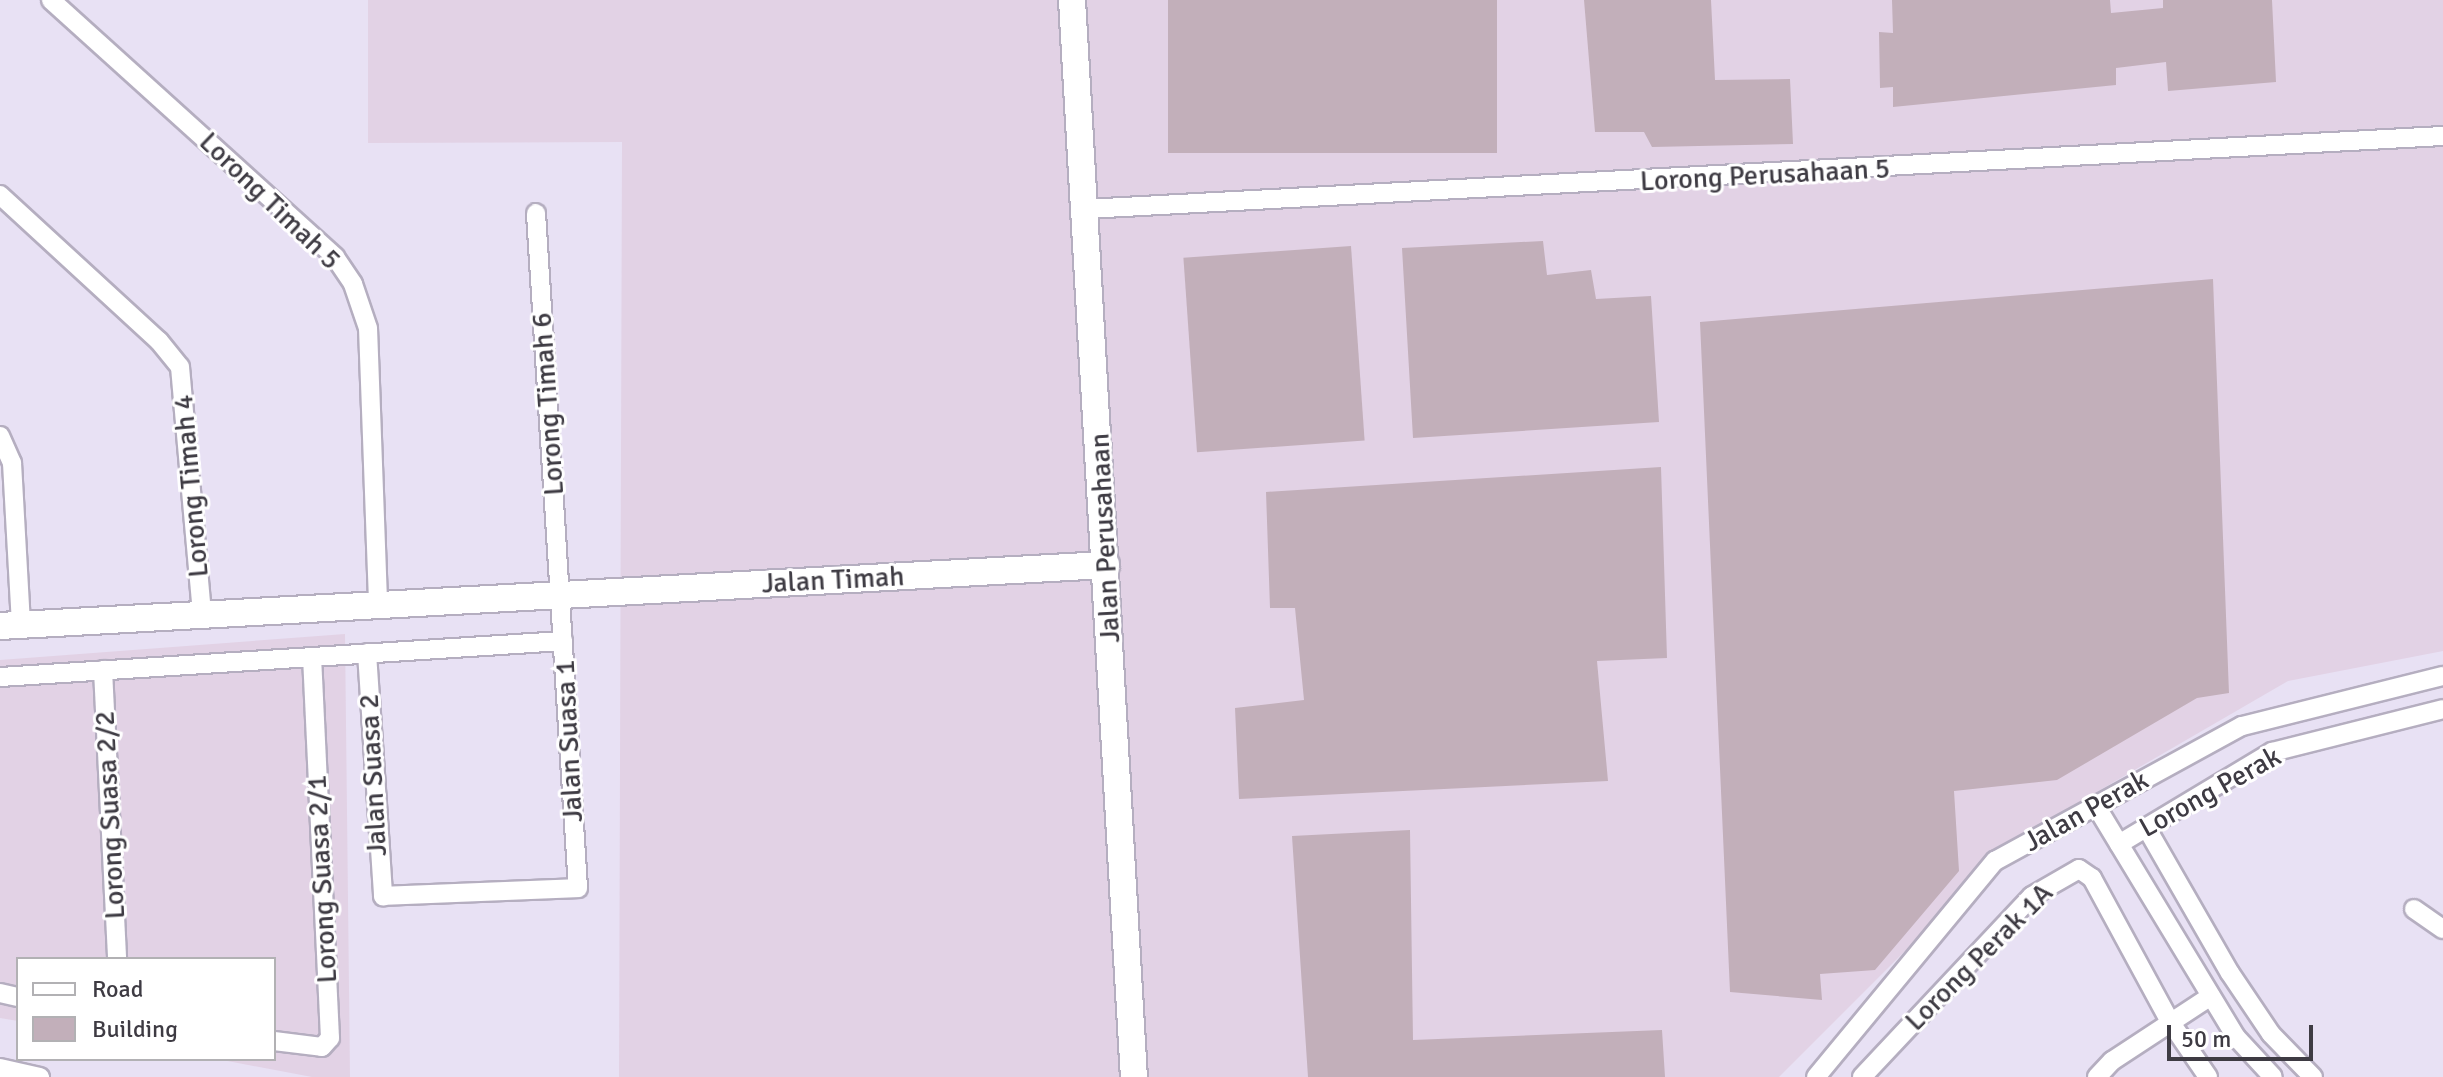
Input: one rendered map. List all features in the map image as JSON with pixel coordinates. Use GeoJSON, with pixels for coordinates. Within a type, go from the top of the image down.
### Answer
{"type":"FeatureCollection","features":[{"type":"Feature","properties":{"kind":"street","name":"Lorong Timah 5"},"geometry":{"type":"LineString","coordinates":[[51,0],[335,257],[353,284],[368,328],[378,605]]}},
{"type":"Feature","properties":{"kind":"street","name":"Jalan Perusahaan"},"geometry":{"type":"LineString","coordinates":[[1072,0],[1134,1077]]}},
{"type":"Feature","properties":{"kind":"street","name":"Lorong Perusahaan 5"},"geometry":{"type":"LineString","coordinates":[[1086,209],[2443,136]]}},
{"type":"Feature","properties":{"kind":"street","name":"Lorong Timah 4"},"geometry":{"type":"LineString","coordinates":[[0,195],[159,341],[180,367],[202,614]]}},
{"type":"Feature","properties":{"kind":"street","name":"Lorong Timah 6"},"geometry":{"type":"LineString","coordinates":[[536,213],[561,595]]}},
{"type":"Feature","properties":{"kind":"street"},"geometry":{"type":"LineString","coordinates":[[0,436],[12,463],[11,625]]}},
{"type":"Feature","properties":{"kind":"street","name":"Jalan Timah"},"geometry":{"type":"LineString","coordinates":[[11,625],[1106,565]]}},
{"type":"Feature","properties":{"kind":"street","name":"Jalan Suasa 1"},"geometry":{"type":"LineString","coordinates":[[383,896],[578,888],[561,595]]}},
{"type":"Feature","properties":{"kind":"street"},"geometry":{"type":"LineString","coordinates":[[0,677],[563,641]]}},
{"type":"Feature","properties":{"kind":"street","name":"Jalan Suasa 2"},"geometry":{"type":"LineString","coordinates":[[367,653],[383,896]]}},
{"type":"Feature","properties":{"kind":"street","name":"Lorong Suasa 2/1"},"geometry":{"type":"LineString","coordinates":[[276,1041],[322,1047],[330,1038],[312,657]]}},
{"type":"Feature","properties":{"kind":"street","name":"Lorong Suasa 2/2"},"geometry":{"type":"LineString","coordinates":[[103,670],[117,957]]}},
{"type":"Feature","properties":{"kind":"street","name":"Jalan Perak"},"geometry":{"type":"LineString","coordinates":[[1816,1077],[1995,861],[2242,726],[2443,676]]}},
{"type":"Feature","properties":{"kind":"street","name":"Lorong Perak"},"geometry":{"type":"LineString","coordinates":[[2119,844],[2272,752],[2443,709]]}},
{"type":"Feature","properties":{"kind":"street"},"geometry":{"type":"LineString","coordinates":[[2096,806],[2236,1037],[2273,1077]]}},
{"type":"Feature","properties":{"kind":"street"},"geometry":{"type":"LineString","coordinates":[[2146,827],[2230,973],[2302,1074]]}},
{"type":"Feature","properties":{"kind":"street","name":"Lorong Perak 1A"},"geometry":{"type":"LineString","coordinates":[[1862,1077],[2032,896],[2079,869],[2092,878],[2169,1020]]}},
{"type":"Feature","properties":{"kind":"street"},"geometry":{"type":"LineString","coordinates":[[2414,909],[2443,929]]}},
{"type":"Feature","properties":{"kind":"street"},"geometry":{"type":"LineString","coordinates":[[2097,1077],[2169,1020],[2211,996]]}},
{"type":"Feature","properties":{"kind":"street"},"geometry":{"type":"LineString","coordinates":[[2169,1020],[2208,1077]]}},
{"type":"Feature","properties":{"kind":"street"},"geometry":{"type":"LineString","coordinates":[[0,1068],[32,1076]]}},
{"type":"Feature","properties":{"kind":"shaded area"},"geometry":{"type":"Polygon","coordinates":[[[368,0],[2443,0],[2443,651],[2288,681],[2019,837],[1779,1077],[619,1077],[622,142],[368,143],[368,0]]]}},
{"type":"Feature","properties":{"kind":"shaded area"},"geometry":{"type":"Polygon","coordinates":[[[345,634],[350,1077],[312,1077],[228,1061],[276,1061],[276,957],[16,957],[16,1021],[0,1018],[0,660],[345,634]]]}},
{"type":"Feature","properties":{"kind":"building"},"geometry":{"type":"Polygon","coordinates":[[[1168,0],[1497,0],[1497,153],[1168,153],[1168,0]]]}},
{"type":"Feature","properties":{"kind":"building"},"geometry":{"type":"Polygon","coordinates":[[[1584,0],[1711,0],[1715,80],[1790,79],[1793,144],[1652,147],[1644,132],[1595,132],[1584,0]]]}},
{"type":"Feature","properties":{"kind":"building"},"geometry":{"type":"Polygon","coordinates":[[[1892,0],[2110,0],[2111,13],[2163,8],[2163,0],[2272,0],[2276,82],[2168,91],[2166,62],[2116,68],[2116,85],[1893,107],[1893,87],[1880,88],[1879,32],[1893,33],[1892,0]]]}},
{"type":"Feature","properties":{"kind":"building"},"geometry":{"type":"Polygon","coordinates":[[[1543,241],[1547,275],[1591,270],[1596,299],[1651,296],[1659,422],[1413,438],[1402,248],[1543,241]]]}},
{"type":"Feature","properties":{"kind":"building"},"geometry":{"type":"Polygon","coordinates":[[[1351,246],[1365,441],[1197,452],[1183,258],[1351,246]]]}},
{"type":"Feature","properties":{"kind":"building"},"geometry":{"type":"Polygon","coordinates":[[[2213,279],[2229,693],[2197,698],[2057,780],[1954,791],[1959,871],[1875,970],[1820,974],[1822,1000],[1730,992],[1700,322],[2213,279]]]}},
{"type":"Feature","properties":{"kind":"building"},"geometry":{"type":"Polygon","coordinates":[[[1661,467],[1667,658],[1597,661],[1608,781],[1239,799],[1235,708],[1304,700],[1295,608],[1270,608],[1266,492],[1661,467]]]}},
{"type":"Feature","properties":{"kind":"building"},"geometry":{"type":"Polygon","coordinates":[[[1410,830],[1413,1040],[1662,1030],[1665,1077],[1308,1077],[1292,836],[1410,830]]]}}]}
